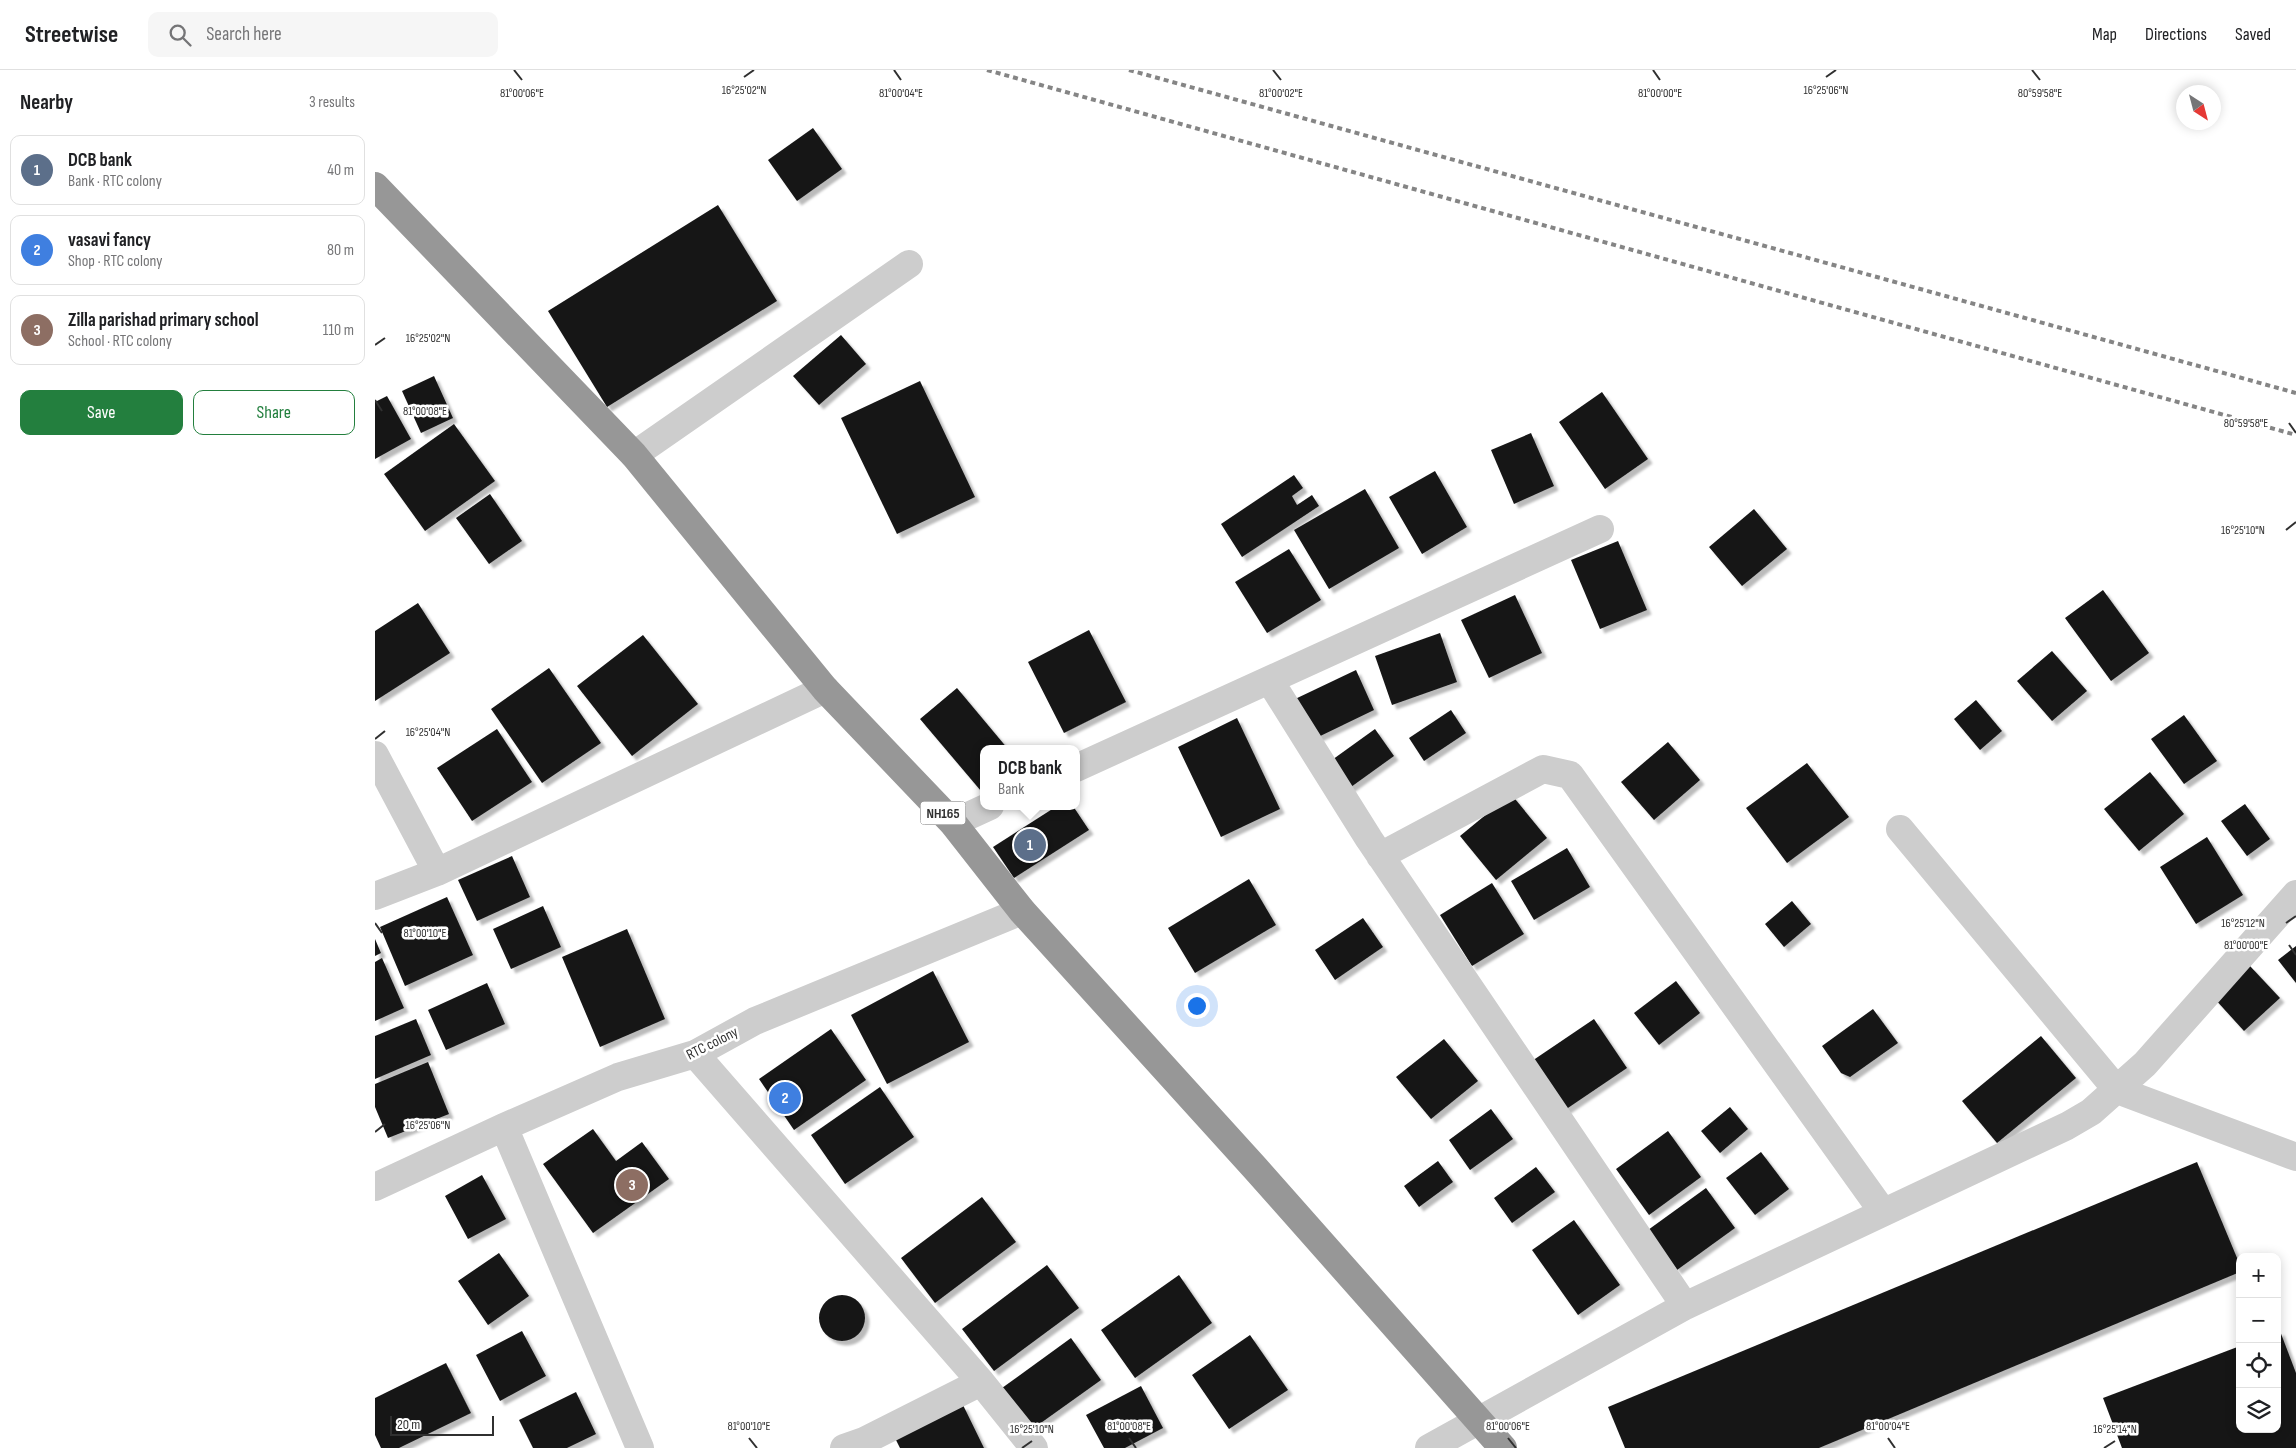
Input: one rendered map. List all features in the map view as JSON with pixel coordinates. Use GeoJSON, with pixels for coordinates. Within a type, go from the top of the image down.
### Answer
{"type":"FeatureCollection","features":[{"type":"Feature","properties":{"kind":"highway","name":"NH165"},"geometry":{"type":"LineString","coordinates":[[375,186],[634,455],[825,689],[953,823],[1022,911],[1503,1448]]}},
{"type":"Feature","properties":{"kind":"street"},"geometry":{"type":"LineString","coordinates":[[634,455],[909,264]]}},
{"type":"Feature","properties":{"kind":"street"},"geometry":{"type":"LineString","coordinates":[[1080,766],[1271,681],[1600,529]]}},
{"type":"Feature","properties":{"kind":"street"},"geometry":{"type":"LineString","coordinates":[[1271,681],[1380,856],[1685,1306]]}},
{"type":"Feature","properties":{"kind":"street"},"geometry":{"type":"LineString","coordinates":[[375,896],[437,872],[825,689]]}},
{"type":"Feature","properties":{"kind":"street"},"geometry":{"type":"LineString","coordinates":[[375,755],[437,872]]}},
{"type":"Feature","properties":{"kind":"street"},"geometry":{"type":"LineString","coordinates":[[1380,856],[1543,769],[1570,775],[1883,1212]]}},
{"type":"Feature","properties":{"kind":"street"},"geometry":{"type":"LineString","coordinates":[[953,823],[981,810]]}},
{"type":"Feature","properties":{"kind":"street"},"geometry":{"type":"LineString","coordinates":[[1900,829],[2117,1090],[2296,1157]]}},
{"type":"Feature","properties":{"kind":"street"},"geometry":{"type":"LineString","coordinates":[[1429,1448],[1685,1306],[2067,1126],[2091,1112],[2145,1064],[2296,894]]}},
{"type":"Feature","properties":{"kind":"street","name":"RTC colony"},"geometry":{"type":"LineString","coordinates":[[375,1187],[618,1077],[695,1054],[755,1020],[1022,911]]}},
{"type":"Feature","properties":{"kind":"street"},"geometry":{"type":"LineString","coordinates":[[695,1054],[981,1382],[1034,1448]]}},
{"type":"Feature","properties":{"kind":"street"},"geometry":{"type":"LineString","coordinates":[[505,1127],[640,1448]]}},
{"type":"Feature","properties":{"kind":"street"},"geometry":{"type":"LineString","coordinates":[[844,1448],[864,1441],[981,1382]]}},
{"type":"Feature","properties":{"kind":"building"},"geometry":{"type":"Polygon","coordinates":[[[813,128],[842,169],[797,201],[768,160],[813,128]]]}},
{"type":"Feature","properties":{"kind":"building"},"geometry":{"type":"Polygon","coordinates":[[[718,205],[777,301],[607,407],[548,311],[718,205]]]}},
{"type":"Feature","properties":{"kind":"building"},"geometry":{"type":"Polygon","coordinates":[[[841,335],[866,364],[819,405],[793,376],[841,335]]]}},
{"type":"Feature","properties":{"kind":"building"},"geometry":{"type":"Polygon","coordinates":[[[434,376],[453,418],[421,433],[402,391],[434,376]]]}},
{"type":"Feature","properties":{"kind":"building"},"geometry":{"type":"Polygon","coordinates":[[[920,381],[975,497],[897,534],[841,418],[920,381]]]}},
{"type":"Feature","properties":{"kind":"building"},"geometry":{"type":"Polygon","coordinates":[[[1602,392],[1648,459],[1605,489],[1559,422],[1602,392]]]}},
{"type":"Feature","properties":{"kind":"building"},"geometry":{"type":"Polygon","coordinates":[[[387,396],[411,439],[375,459],[375,402],[387,396]]]}},
{"type":"Feature","properties":{"kind":"building"},"geometry":{"type":"Polygon","coordinates":[[[454,424],[495,481],[425,531],[384,474],[454,424]]]}},
{"type":"Feature","properties":{"kind":"building"},"geometry":{"type":"Polygon","coordinates":[[[1531,433],[1554,486],[1514,504],[1491,450],[1531,433]]]}},
{"type":"Feature","properties":{"kind":"building"},"geometry":{"type":"Polygon","coordinates":[[[1435,471],[1467,527],[1422,554],[1389,497],[1435,471]]]}},
{"type":"Feature","properties":{"kind":"building"},"geometry":{"type":"Polygon","coordinates":[[[1294,475],[1303,488],[1292,496],[1297,505],[1312,495],[1319,506],[1242,557],[1221,524],[1294,475]]]}},
{"type":"Feature","properties":{"kind":"building"},"geometry":{"type":"Polygon","coordinates":[[[1365,489],[1399,548],[1329,589],[1294,530],[1365,489]]]}},
{"type":"Feature","properties":{"kind":"building"},"geometry":{"type":"Polygon","coordinates":[[[490,494],[522,541],[489,564],[456,518],[490,494]]]}},
{"type":"Feature","properties":{"kind":"building"},"geometry":{"type":"Polygon","coordinates":[[[1754,509],[1787,549],[1742,586],[1709,547],[1754,509]]]}},
{"type":"Feature","properties":{"kind":"building"},"geometry":{"type":"Polygon","coordinates":[[[1618,541],[1647,610],[1600,629],[1571,560],[1618,541]]]}},
{"type":"Feature","properties":{"kind":"building"},"geometry":{"type":"Polygon","coordinates":[[[1289,549],[1321,600],[1267,633],[1235,582],[1289,549]]]}},
{"type":"Feature","properties":{"kind":"building"},"geometry":{"type":"Polygon","coordinates":[[[2103,590],[2149,653],[2111,681],[2065,618],[2103,590]]]}},
{"type":"Feature","properties":{"kind":"building"},"geometry":{"type":"Polygon","coordinates":[[[1515,595],[1542,653],[1489,678],[1461,620],[1515,595]]]}},
{"type":"Feature","properties":{"kind":"building"},"geometry":{"type":"Polygon","coordinates":[[[418,603],[450,653],[375,701],[375,631],[418,603]]]}},
{"type":"Feature","properties":{"kind":"building"},"geometry":{"type":"Polygon","coordinates":[[[1089,630],[1126,702],[1064,733],[1028,662],[1089,630]]]}},
{"type":"Feature","properties":{"kind":"building"},"geometry":{"type":"Polygon","coordinates":[[[1440,633],[1457,682],[1392,705],[1375,656],[1440,633]]]}},
{"type":"Feature","properties":{"kind":"building"},"geometry":{"type":"Polygon","coordinates":[[[643,635],[698,704],[632,756],[577,686],[643,635]]]}},
{"type":"Feature","properties":{"kind":"building"},"geometry":{"type":"Polygon","coordinates":[[[2052,651],[2087,691],[2052,721],[2017,681],[2052,651]]]}},
{"type":"Feature","properties":{"kind":"building"},"geometry":{"type":"Polygon","coordinates":[[[549,668],[601,743],[542,783],[491,709],[549,668]]]}},
{"type":"Feature","properties":{"kind":"building"},"geometry":{"type":"Polygon","coordinates":[[[1356,670],[1374,710],[1312,740],[1293,700],[1356,670]]]}},
{"type":"Feature","properties":{"kind":"building"},"geometry":{"type":"Polygon","coordinates":[[[957,688],[1005,745],[980,745],[980,790],[920,719],[957,688]]]}},
{"type":"Feature","properties":{"kind":"building"},"geometry":{"type":"Polygon","coordinates":[[[1976,700],[2002,731],[1980,750],[1954,719],[1976,700]]]}},
{"type":"Feature","properties":{"kind":"building"},"geometry":{"type":"Polygon","coordinates":[[[1451,710],[1466,733],[1424,761],[1409,738],[1451,710]]]}},
{"type":"Feature","properties":{"kind":"building"},"geometry":{"type":"Polygon","coordinates":[[[2184,715],[2217,761],[2184,784],[2151,739],[2184,715]]]}},
{"type":"Feature","properties":{"kind":"building"},"geometry":{"type":"Polygon","coordinates":[[[1237,718],[1280,809],[1221,837],[1178,747],[1237,718]]]}},
{"type":"Feature","properties":{"kind":"building"},"geometry":{"type":"Polygon","coordinates":[[[497,729],[532,782],[472,821],[437,768],[497,729]]]}},
{"type":"Feature","properties":{"kind":"building"},"geometry":{"type":"Polygon","coordinates":[[[1375,729],[1394,756],[1344,792],[1325,765],[1375,729]]]}},
{"type":"Feature","properties":{"kind":"building"},"geometry":{"type":"Polygon","coordinates":[[[1668,742],[1700,780],[1654,820],[1621,782],[1668,742]]]}},
{"type":"Feature","properties":{"kind":"building"},"geometry":{"type":"Polygon","coordinates":[[[1807,763],[1849,817],[1787,863],[1746,808],[1807,763]]]}},
{"type":"Feature","properties":{"kind":"building"},"geometry":{"type":"Polygon","coordinates":[[[2150,772],[2184,814],[2139,851],[2104,809],[2150,772]]]}},
{"type":"Feature","properties":{"kind":"building"},"geometry":{"type":"Polygon","coordinates":[[[1511,794],[1547,838],[1496,880],[1460,836],[1511,794]]]}},
{"type":"Feature","properties":{"kind":"building"},"geometry":{"type":"Polygon","coordinates":[[[2245,804],[2270,839],[2247,856],[2221,821],[2245,804]]]}},
{"type":"Feature","properties":{"kind":"building"},"geometry":{"type":"Polygon","coordinates":[[[1051,810],[1076,810],[1089,830],[1014,878],[993,847],[1051,810]]]}},
{"type":"Feature","properties":{"kind":"building"},"geometry":{"type":"Polygon","coordinates":[[[2207,837],[2243,895],[2196,924],[2160,867],[2207,837]]]}},
{"type":"Feature","properties":{"kind":"building"},"geometry":{"type":"Polygon","coordinates":[[[1567,848],[1590,887],[1534,920],[1511,881],[1567,848]]]}},
{"type":"Feature","properties":{"kind":"building"},"geometry":{"type":"Polygon","coordinates":[[[512,856],[530,897],[477,921],[458,880],[512,856]]]}},
{"type":"Feature","properties":{"kind":"building"},"geometry":{"type":"Polygon","coordinates":[[[1249,879],[1276,925],[1195,973],[1168,928],[1249,879]]]}},
{"type":"Feature","properties":{"kind":"building"},"geometry":{"type":"Polygon","coordinates":[[[1492,883],[1524,934],[1472,966],[1440,915],[1492,883]]]}},
{"type":"Feature","properties":{"kind":"building"},"geometry":{"type":"Polygon","coordinates":[[[447,897],[473,955],[405,986],[380,927],[447,897]]]}},
{"type":"Feature","properties":{"kind":"building"},"geometry":{"type":"Polygon","coordinates":[[[1792,901],[1811,924],[1784,947],[1765,924],[1792,901]]]}},
{"type":"Feature","properties":{"kind":"building"},"geometry":{"type":"Polygon","coordinates":[[[543,906],[561,947],[511,969],[493,929],[543,906]]]}},
{"type":"Feature","properties":{"kind":"building"},"geometry":{"type":"Polygon","coordinates":[[[1363,918],[1383,947],[1335,980],[1315,950],[1363,918]]]}},
{"type":"Feature","properties":{"kind":"building"},"geometry":{"type":"Polygon","coordinates":[[[627,929],[665,1019],[600,1047],[562,957],[627,929]]]}},
{"type":"Feature","properties":{"kind":"building"},"geometry":{"type":"Polygon","coordinates":[[[375,939],[381,953],[375,956],[375,939]]]}},
{"type":"Feature","properties":{"kind":"building"},"geometry":{"type":"Polygon","coordinates":[[[2296,946],[2296,983],[2278,960],[2296,946]]]}},
{"type":"Feature","properties":{"kind":"building"},"geometry":{"type":"Polygon","coordinates":[[[382,958],[404,1008],[375,1021],[375,962],[382,958]]]}},
{"type":"Feature","properties":{"kind":"building"},"geometry":{"type":"Polygon","coordinates":[[[2250,966],[2280,998],[2244,1031],[2214,998],[2250,966]]]}},
{"type":"Feature","properties":{"kind":"building"},"geometry":{"type":"Polygon","coordinates":[[[933,971],[969,1042],[887,1084],[851,1015],[933,971]]]}},
{"type":"Feature","properties":{"kind":"building"},"geometry":{"type":"Polygon","coordinates":[[[1676,981],[1700,1013],[1659,1045],[1634,1013],[1676,981]]]}},
{"type":"Feature","properties":{"kind":"building"},"geometry":{"type":"Polygon","coordinates":[[[487,983],[505,1024],[446,1050],[428,1010],[487,983]]]}},
{"type":"Feature","properties":{"kind":"building"},"geometry":{"type":"Polygon","coordinates":[[[1873,1009],[1898,1043],[1850,1077],[1841,1073],[1822,1046],[1873,1009]]]}},
{"type":"Feature","properties":{"kind":"building"},"geometry":{"type":"Polygon","coordinates":[[[416,1019],[431,1055],[375,1079],[375,1036],[416,1019]]]}},
{"type":"Feature","properties":{"kind":"building"},"geometry":{"type":"Polygon","coordinates":[[[1594,1019],[1627,1068],[1559,1114],[1526,1065],[1594,1019]]]}},
{"type":"Feature","properties":{"kind":"building"},"geometry":{"type":"Polygon","coordinates":[[[831,1029],[866,1080],[794,1130],[759,1079],[831,1029]]]}},
{"type":"Feature","properties":{"kind":"building"},"geometry":{"type":"Polygon","coordinates":[[[2041,1036],[2076,1078],[1997,1143],[1962,1101],[2041,1036]]]}},
{"type":"Feature","properties":{"kind":"building"},"geometry":{"type":"Polygon","coordinates":[[[1444,1039],[1478,1081],[1431,1119],[1396,1077],[1444,1039]]]}},
{"type":"Feature","properties":{"kind":"building"},"geometry":{"type":"Polygon","coordinates":[[[428,1062],[449,1114],[388,1138],[375,1107],[375,1084],[428,1062]]]}},
{"type":"Feature","properties":{"kind":"building"},"geometry":{"type":"Polygon","coordinates":[[[880,1087],[914,1137],[845,1184],[811,1135],[880,1087]]]}},
{"type":"Feature","properties":{"kind":"building"},"geometry":{"type":"Polygon","coordinates":[[[1730,1107],[1748,1129],[1720,1153],[1701,1131],[1730,1107]]]}},
{"type":"Feature","properties":{"kind":"building"},"geometry":{"type":"Polygon","coordinates":[[[1491,1109],[1513,1139],[1470,1170],[1449,1140],[1491,1109]]]}},
{"type":"Feature","properties":{"kind":"building"},"geometry":{"type":"Polygon","coordinates":[[[593,1129],[616,1161],[642,1142],[669,1179],[593,1233],[543,1164],[593,1129]]]}},
{"type":"Feature","properties":{"kind":"building"},"geometry":{"type":"Polygon","coordinates":[[[1668,1131],[1701,1177],[1649,1215],[1616,1169],[1668,1131]]]}},
{"type":"Feature","properties":{"kind":"building"},"geometry":{"type":"Polygon","coordinates":[[[1761,1152],[1789,1189],[1755,1215],[1726,1178],[1761,1152]]]}},
{"type":"Feature","properties":{"kind":"building"},"geometry":{"type":"Polygon","coordinates":[[[1438,1161],[1453,1182],[1419,1207],[1404,1186],[1438,1161]]]}},
{"type":"Feature","properties":{"kind":"building"},"geometry":{"type":"Polygon","coordinates":[[[2197,1162],[2236,1255],[2236,1274],[1819,1448],[1625,1448],[1608,1407],[2197,1162]]]}},
{"type":"Feature","properties":{"kind":"building"},"geometry":{"type":"Polygon","coordinates":[[[1536,1167],[1555,1192],[1512,1223],[1494,1198],[1536,1167]]]}},
{"type":"Feature","properties":{"kind":"building"},"geometry":{"type":"Polygon","coordinates":[[[482,1175],[506,1219],[468,1239],[445,1196],[482,1175]]]}},
{"type":"Feature","properties":{"kind":"building"},"geometry":{"type":"Polygon","coordinates":[[[1706,1188],[1735,1228],[1677,1270],[1648,1230],[1706,1188]]]}},
{"type":"Feature","properties":{"kind":"building"},"geometry":{"type":"Polygon","coordinates":[[[982,1197],[1016,1242],[935,1303],[901,1258],[982,1197]]]}},
{"type":"Feature","properties":{"kind":"building"},"geometry":{"type":"Polygon","coordinates":[[[1574,1220],[1620,1285],[1578,1315],[1532,1250],[1574,1220]]]}},
{"type":"Feature","properties":{"kind":"building"},"geometry":{"type":"Polygon","coordinates":[[[499,1253],[529,1296],[488,1325],[458,1281],[499,1253]]]}},
{"type":"Feature","properties":{"kind":"building"},"geometry":{"type":"Polygon","coordinates":[[[1047,1265],[1079,1308],[994,1371],[962,1329],[1047,1265]]]}},
{"type":"Feature","properties":{"kind":"building"},"geometry":{"type":"Polygon","coordinates":[[[1179,1275],[1212,1323],[1135,1378],[1101,1330],[1179,1275]]]}},
{"type":"Feature","properties":{"kind":"building"},"geometry":{"type":"Polygon","coordinates":[[[842,1295],[855,1299],[861,1305],[865,1318],[861,1331],[855,1337],[842,1341],[829,1337],[823,1331],[819,1318],[823,1305],[829,1299],[842,1295]]]}},
{"type":"Feature","properties":{"kind":"building"},"geometry":{"type":"Polygon","coordinates":[[[522,1331],[546,1376],[500,1401],[476,1355],[522,1331]]]}},
{"type":"Feature","properties":{"kind":"building"},"geometry":{"type":"Polygon","coordinates":[[[2281,1334],[2296,1373],[2296,1448],[2122,1448],[2103,1398],[2236,1348],[2236,1433],[2281,1433],[2281,1334]]]}},
{"type":"Feature","properties":{"kind":"building"},"geometry":{"type":"Polygon","coordinates":[[[1250,1335],[1288,1390],[1229,1429],[1192,1375],[1250,1335]]]}},
{"type":"Feature","properties":{"kind":"building"},"geometry":{"type":"Polygon","coordinates":[[[1071,1338],[1101,1380],[1031,1430],[1002,1388],[1071,1338]]]}},
{"type":"Feature","properties":{"kind":"building"},"geometry":{"type":"Polygon","coordinates":[[[446,1363],[471,1413],[399,1448],[381,1448],[375,1435],[375,1398],[446,1363]]]}},
{"type":"Feature","properties":{"kind":"building"},"geometry":{"type":"Polygon","coordinates":[[[1141,1386],[1163,1428],[1125,1448],[1104,1448],[1086,1415],[1141,1386]]]}},
{"type":"Feature","properties":{"kind":"building"},"geometry":{"type":"Polygon","coordinates":[[[576,1392],[596,1434],[567,1448],[533,1448],[519,1420],[576,1392]]]}},
{"type":"Feature","properties":{"kind":"building"},"geometry":{"type":"Polygon","coordinates":[[[963,1405],[984,1448],[900,1448],[895,1438],[963,1405]]]}},
{"type":"Feature","properties":{"kind":"railway"},"geometry":{"type":"LineString","coordinates":[[987,70],[2296,435]]}},
{"type":"Feature","properties":{"kind":"railway"},"geometry":{"type":"LineString","coordinates":[[1129,70],[2296,393]]}},
{"type":"Feature","properties":{"kind":"place","name":"DCB bank"},"geometry":{"type":"Point","coordinates":[1030,845]}},
{"type":"Feature","properties":{"kind":"place","name":"vasavi fancy"},"geometry":{"type":"Point","coordinates":[785,1098]}},
{"type":"Feature","properties":{"kind":"place","name":"Zilla parishad primary school"},"geometry":{"type":"Point","coordinates":[632,1185]}}]}
